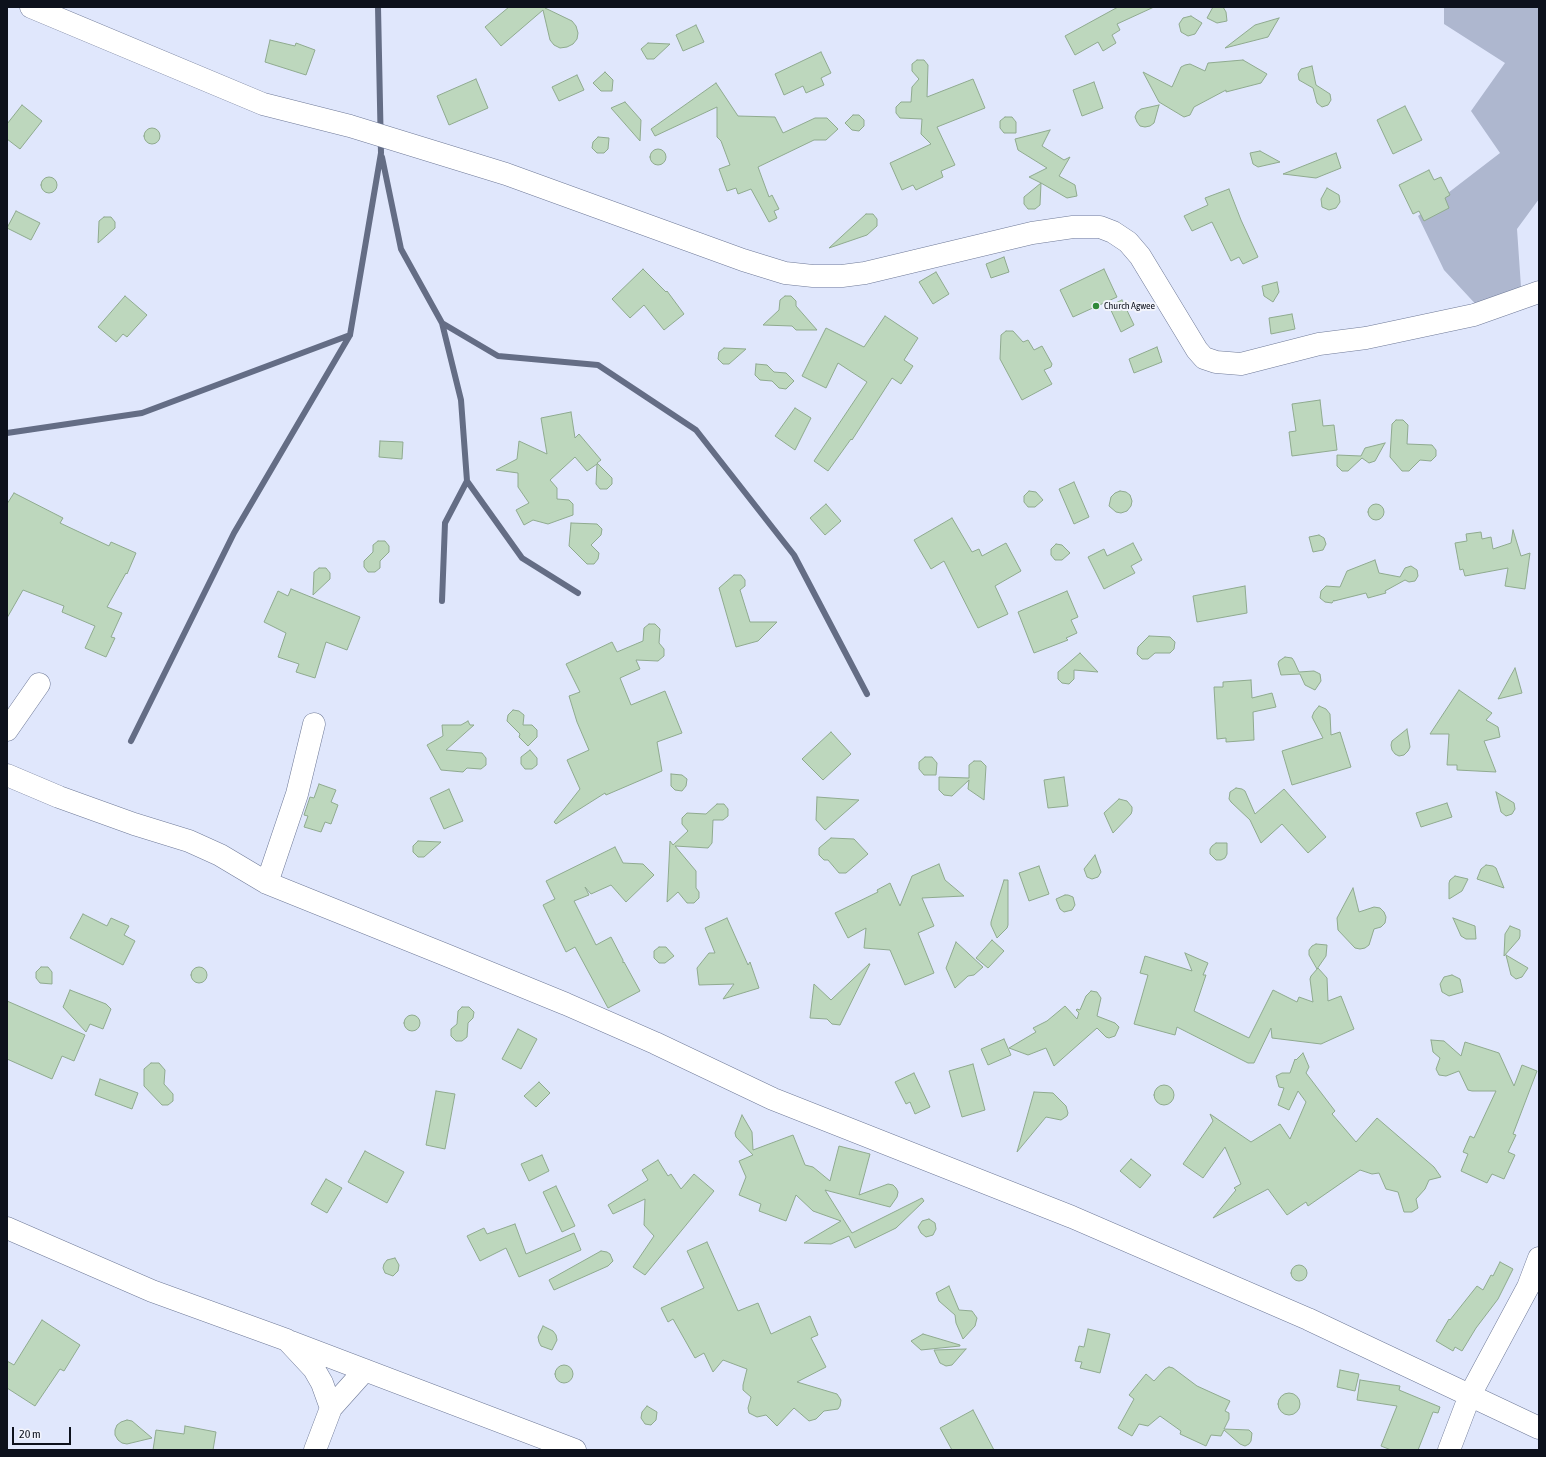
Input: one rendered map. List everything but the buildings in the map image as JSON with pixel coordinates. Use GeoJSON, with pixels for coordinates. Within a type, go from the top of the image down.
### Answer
{"type":"FeatureCollection","features":[{"type":"Feature","properties":{"kind":"street"},"geometry":{"type":"LineString","coordinates":[[31,7],[263,104],[350,126],[506,174],[743,260],[785,273],[813,276],[842,276],[865,273],[1032,233],[1073,227],[1100,228],[1113,232],[1128,242],[1140,256],[1197,350],[1204,358],[1216,362],[1241,364],[1319,344],[1366,338],[1474,315],[1539,292]]}},
{"type":"Feature","properties":{"kind":"street"},"geometry":{"type":"LineString","coordinates":[[7,730],[39,684]]}},
{"type":"Feature","properties":{"kind":"street"},"geometry":{"type":"LineString","coordinates":[[268,883],[297,794],[314,724]]}},
{"type":"Feature","properties":{"kind":"street"},"geometry":{"type":"LineString","coordinates":[[7,775],[59,797],[134,824],[189,841],[220,856],[268,883],[572,1007],[655,1043],[773,1099],[1072,1217],[1308,1320],[1539,1428]]}},
{"type":"Feature","properties":{"kind":"street"},"geometry":{"type":"LineString","coordinates":[[7,1228],[152,1291],[287,1340],[575,1450]]}},
{"type":"Feature","properties":{"kind":"street"},"geometry":{"type":"LineString","coordinates":[[1449,1450],[1470,1395],[1528,1287],[1539,1258]]}},
{"type":"Feature","properties":{"kind":"street"},"geometry":{"type":"LineString","coordinates":[[287,1340],[314,1370],[322,1383],[331,1408]]}},
{"type":"Feature","properties":{"kind":"street"},"geometry":{"type":"LineString","coordinates":[[315,1450],[331,1408],[365,1370]]}},
{"type":"Feature","properties":{"kind":"shaded area"},"geometry":{"type":"Polygon","coordinates":[[[1444,7],[1539,7],[1539,199],[1517,229],[1521,287],[1481,310],[1444,270],[1418,216],[1500,153],[1471,111],[1505,63],[1444,24],[1444,7]]]}},
{"type":"Feature","properties":{"kind":"waterway"},"geometry":{"type":"LineString","coordinates":[[131,741],[234,533],[350,335],[381,153],[378,7]]}},
{"type":"Feature","properties":{"kind":"waterway"},"geometry":{"type":"LineString","coordinates":[[382,157],[401,249],[442,323],[498,356],[598,365],[696,430],[794,555],[867,694]]}},
{"type":"Feature","properties":{"kind":"waterway"},"geometry":{"type":"LineString","coordinates":[[442,323],[461,400],[467,481],[445,523],[442,601]]}},
{"type":"Feature","properties":{"kind":"waterway"},"geometry":{"type":"LineString","coordinates":[[7,433],[142,413],[350,335]]}},
{"type":"Feature","properties":{"kind":"waterway"},"geometry":{"type":"LineString","coordinates":[[467,481],[522,558],[578,593]]}},
{"type":"Feature","properties":{"kind":"place","name":"Church Agwee"},"geometry":{"type":"Point","coordinates":[1096,306]}}]}
